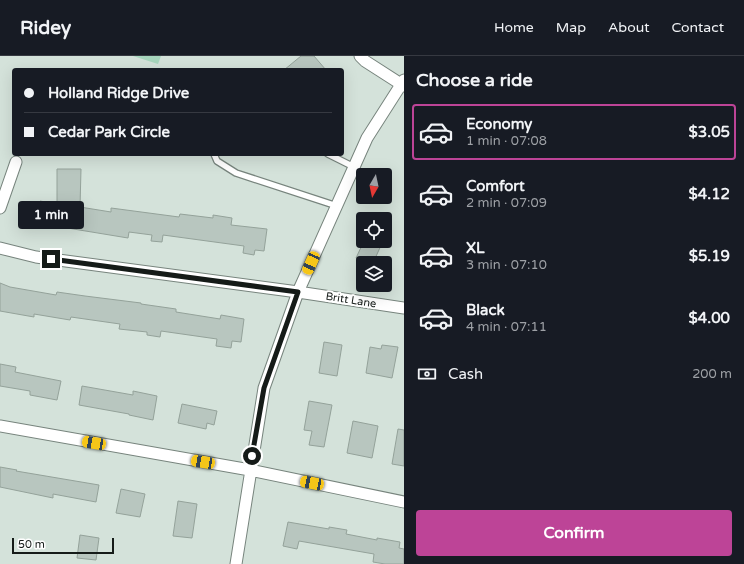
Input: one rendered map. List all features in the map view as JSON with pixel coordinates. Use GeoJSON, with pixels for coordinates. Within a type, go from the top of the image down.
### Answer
{"type":"FeatureCollection","features":[{"type":"Feature","properties":{"kind":"street"},"geometry":{"type":"LineString","coordinates":[[236,564],[264,388],[298,292],[367,138],[403,84],[365,61],[360,56]]}},
{"type":"Feature","properties":{"kind":"street"},"geometry":{"type":"LineString","coordinates":[[0,208],[16,162]]}},
{"type":"Feature","properties":{"kind":"street","name":"Britt Lane"},"geometry":{"type":"LineString","coordinates":[[0,248],[36,257],[298,292],[404,308]]}},
{"type":"Feature","properties":{"kind":"street"},"geometry":{"type":"LineString","coordinates":[[0,426],[250,470],[404,502]]}},
{"type":"Feature","properties":{"kind":"lane"},"geometry":{"type":"LineString","coordinates":[[215,156],[217,161],[236,173],[336,206]]}},
{"type":"Feature","properties":{"kind":"lane"},"geometry":{"type":"LineString","coordinates":[[332,156],[354,167]]}},
{"type":"Feature","properties":{"kind":"green space"},"geometry":{"type":"Polygon","coordinates":[[[133,56],[161,56],[158,64],[133,56]]]}},
{"type":"Feature","properties":{"kind":"building"},"geometry":{"type":"Polygon","coordinates":[[[301,56],[314,56],[324,68],[286,68],[301,56]]]}},
{"type":"Feature","properties":{"kind":"building"},"geometry":{"type":"Polygon","coordinates":[[[57,169],[81,169],[80,207],[111,212],[111,208],[179,217],[180,214],[213,218],[213,215],[232,218],[231,225],[267,229],[264,251],[255,250],[254,255],[243,253],[244,246],[163,235],[162,242],[151,241],[152,235],[129,232],[128,238],[37,223],[40,201],[57,204],[57,169]]]}},
{"type":"Feature","properties":{"kind":"building"},"geometry":{"type":"Polygon","coordinates":[[[361,248],[380,248],[376,256],[357,256],[361,248]]]}},
{"type":"Feature","properties":{"kind":"building"},"geometry":{"type":"Polygon","coordinates":[[[0,283],[10,287],[56,295],[57,292],[141,303],[176,309],[176,312],[220,319],[221,315],[244,319],[241,342],[232,341],[231,348],[216,346],[217,339],[161,331],[160,337],[147,335],[147,332],[119,329],[120,324],[71,317],[70,320],[34,314],[34,317],[0,311],[0,283]]]}},
{"type":"Feature","properties":{"kind":"building"},"geometry":{"type":"Polygon","coordinates":[[[324,342],[342,345],[337,376],[319,373],[324,342]]]}},
{"type":"Feature","properties":{"kind":"building"},"geometry":{"type":"Polygon","coordinates":[[[382,345],[398,347],[392,378],[366,373],[370,347],[381,349],[382,345]]]}},
{"type":"Feature","properties":{"kind":"building"},"geometry":{"type":"Polygon","coordinates":[[[0,364],[16,367],[15,372],[61,381],[57,400],[30,395],[30,391],[0,386],[0,364]]]}},
{"type":"Feature","properties":{"kind":"building"},"geometry":{"type":"Polygon","coordinates":[[[82,386],[133,395],[133,391],[157,396],[153,420],[79,405],[82,386]]]}},
{"type":"Feature","properties":{"kind":"building"},"geometry":{"type":"Polygon","coordinates":[[[309,401],[332,405],[324,447],[309,445],[312,431],[304,430],[309,401]]]}},
{"type":"Feature","properties":{"kind":"building"},"geometry":{"type":"Polygon","coordinates":[[[182,404],[217,411],[214,425],[207,423],[206,429],[178,423],[182,404]]]}},
{"type":"Feature","properties":{"kind":"building"},"geometry":{"type":"Polygon","coordinates":[[[353,421],[378,426],[372,458],[347,453],[353,421]]]}},
{"type":"Feature","properties":{"kind":"building"},"geometry":{"type":"Polygon","coordinates":[[[398,429],[404,430],[404,466],[392,464],[398,429]]]}},
{"type":"Feature","properties":{"kind":"building"},"geometry":{"type":"Polygon","coordinates":[[[0,467],[99,485],[96,502],[53,494],[53,498],[0,487],[0,467]]]}},
{"type":"Feature","properties":{"kind":"building"},"geometry":{"type":"Polygon","coordinates":[[[121,489],[145,494],[140,517],[116,513],[121,489]]]}},
{"type":"Feature","properties":{"kind":"building"},"geometry":{"type":"Polygon","coordinates":[[[178,501],[197,504],[192,538],[173,536],[178,501]]]}},
{"type":"Feature","properties":{"kind":"building"},"geometry":{"type":"Polygon","coordinates":[[[288,522],[329,529],[329,527],[347,530],[346,534],[377,540],[377,538],[400,542],[399,548],[404,549],[404,564],[385,564],[373,562],[374,554],[299,541],[297,549],[283,546],[288,522]]]}},
{"type":"Feature","properties":{"kind":"building"},"geometry":{"type":"Polygon","coordinates":[[[80,535],[99,538],[96,560],[77,558],[80,535]]]}},
{"type":"Feature","properties":{"kind":"route"},"geometry":{"type":"LineString","coordinates":[[51,259],[298,292],[264,388],[252,456]]}}]}
